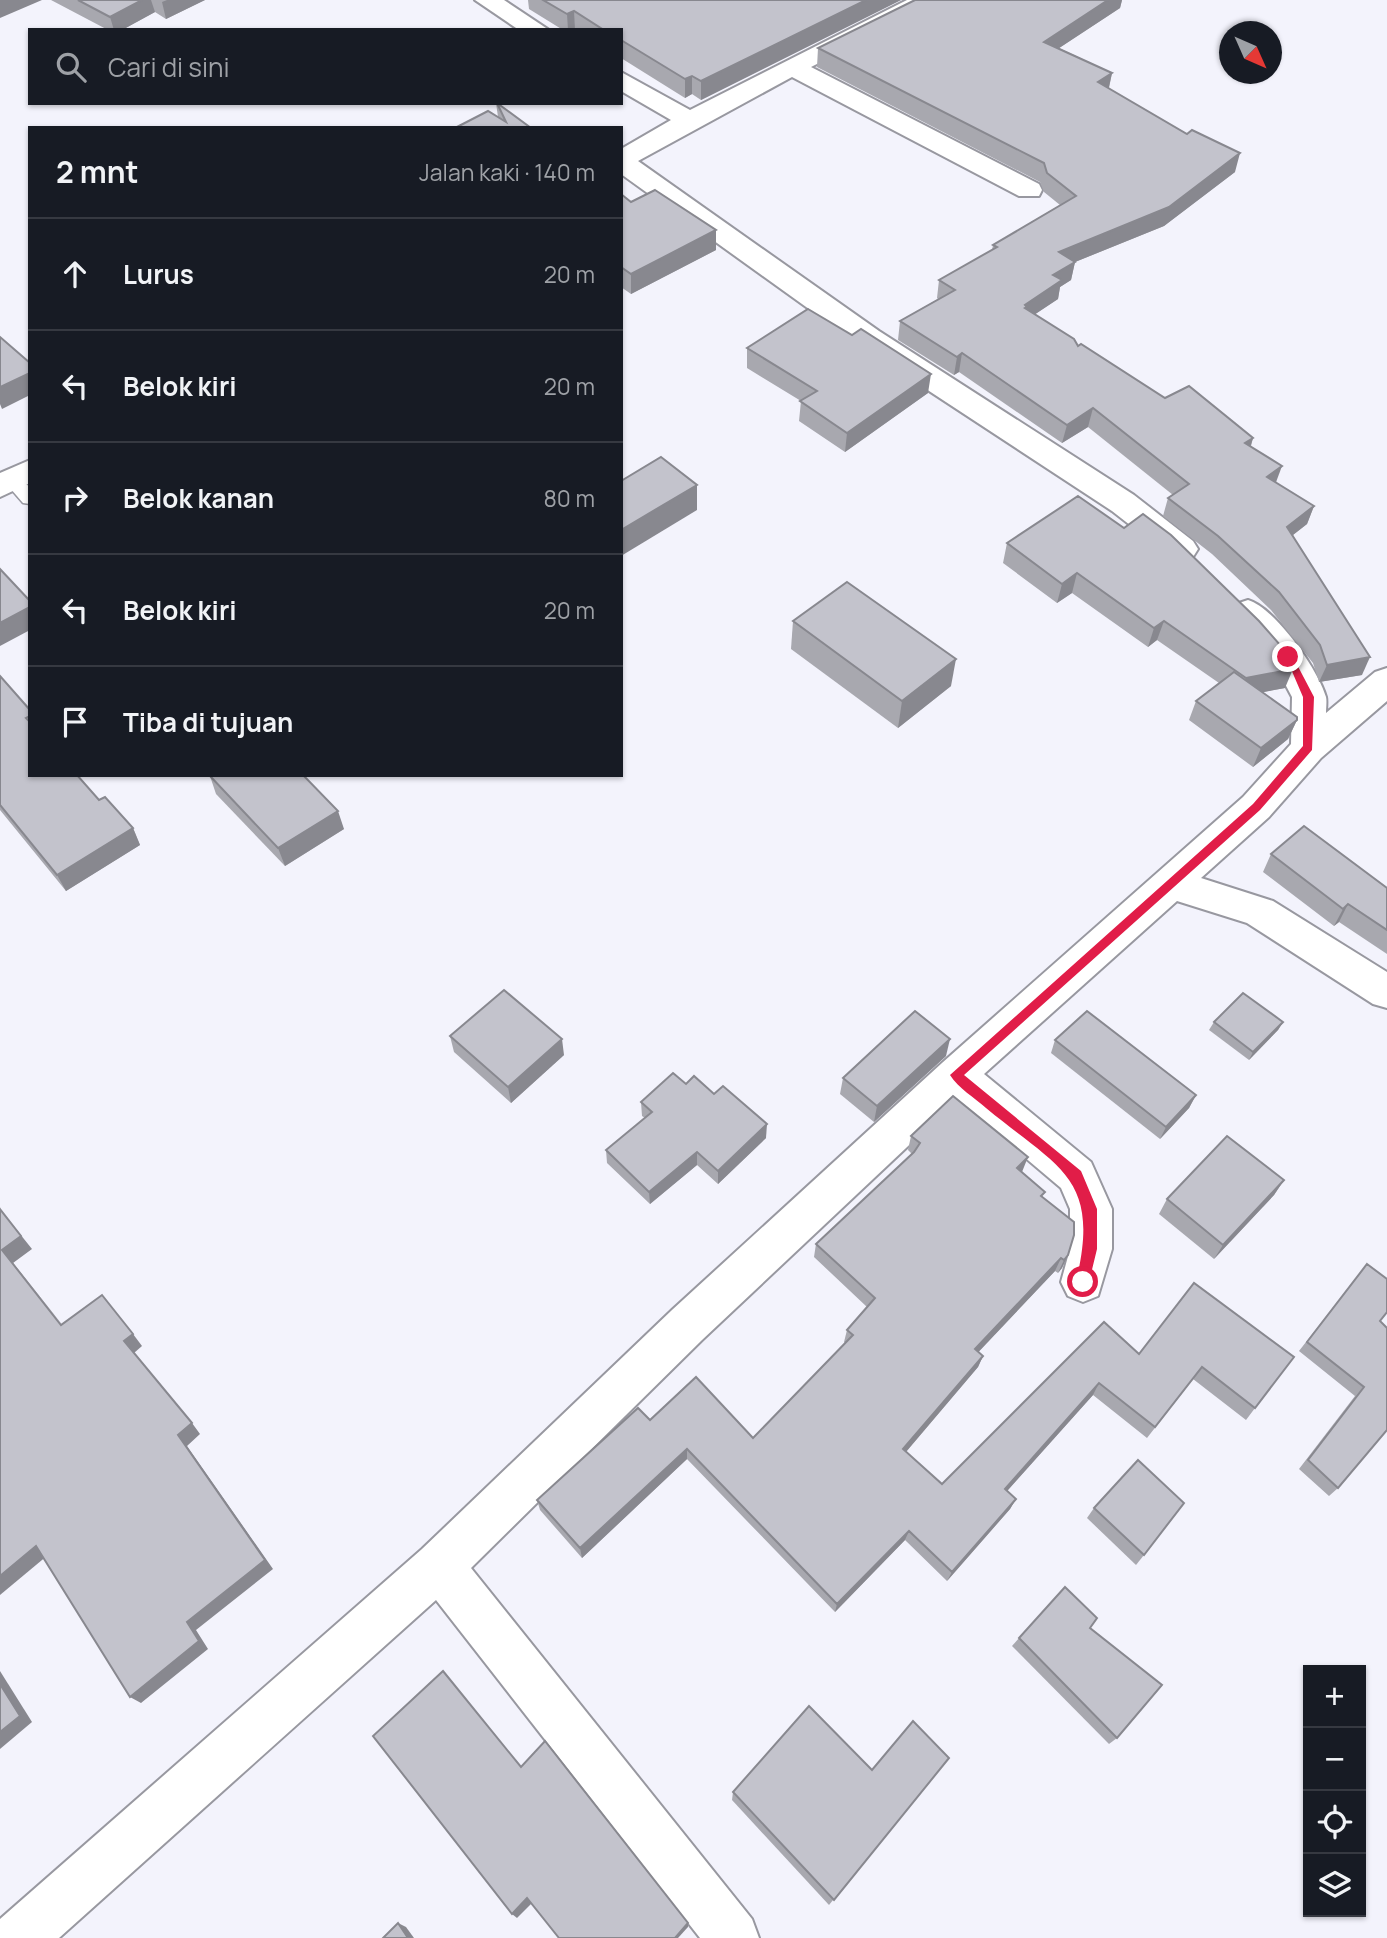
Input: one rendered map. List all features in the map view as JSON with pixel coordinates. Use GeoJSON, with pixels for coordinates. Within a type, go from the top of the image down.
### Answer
{"type":"FeatureCollection","features":[{"type":"Feature","properties":{"kind":"street"},"geometry":{"type":"LineString","coordinates":[[487,0],[534,28]]}},
{"type":"Feature","properties":{"kind":"street"},"geometry":{"type":"LineString","coordinates":[[623,160],[687,119],[795,69],[926,0]]}},
{"type":"Feature","properties":{"kind":"street"},"geometry":{"type":"LineString","coordinates":[[795,69],[1029,190]]}},
{"type":"Feature","properties":{"kind":"street"},"geometry":{"type":"LineString","coordinates":[[623,81],[687,119]]}},
{"type":"Feature","properties":{"kind":"street"},"geometry":{"type":"LineString","coordinates":[[623,162],[869,338],[1123,503],[1178,545],[1205,571]]}},
{"type":"Feature","properties":{"kind":"street"},"geometry":{"type":"LineString","coordinates":[[1231,596],[1288,657],[1308,697],[1308,748]]}},
{"type":"Feature","properties":{"kind":"street"},"geometry":{"type":"LineString","coordinates":[[19,1938],[439,1566],[687,1325],[956,1075],[1256,807],[1308,748],[1387,681]]}},
{"type":"Feature","properties":{"kind":"street"},"geometry":{"type":"LineString","coordinates":[[1172,884],[1260,912],[1387,992]]}},
{"type":"Feature","properties":{"kind":"street"},"geometry":{"type":"LineString","coordinates":[[956,1075],[1076,1175],[1091,1209],[1091,1249],[1083,1282]]}},
{"type":"Feature","properties":{"kind":"street"},"geometry":{"type":"LineString","coordinates":[[439,1566],[733,1938]]}},
{"type":"Feature","properties":{"kind":"building"},"geometry":{"type":"Polygon","coordinates":[[[78,0],[142,0],[110,17],[78,0]]]}},
{"type":"Feature","properties":{"kind":"building"},"geometry":{"type":"Polygon","coordinates":[[[543,0],[866,0],[701,81],[692,76],[685,79],[623,41],[623,28],[601,28],[574,11],[567,14],[543,0]]]}},
{"type":"Feature","properties":{"kind":"building"},"geometry":{"type":"Polygon","coordinates":[[[915,0],[1108,0],[1044,42],[1112,73],[1098,82],[1187,134],[1192,130],[1240,153],[1169,207],[1059,252],[1075,262],[1053,275],[1062,280],[1025,305],[1025,308],[1074,339],[1078,346],[1081,344],[1165,398],[1189,386],[1253,438],[1245,443],[1282,466],[1267,477],[1314,506],[1287,527],[1370,657],[1327,665],[1320,645],[1279,592],[1218,536],[1168,498],[1189,484],[1093,408],[1067,425],[962,353],[957,357],[900,321],[955,290],[939,280],[997,247],[993,245],[1076,196],[1047,173],[1044,163],[818,48],[915,0]]]}},
{"type":"Feature","properties":{"kind":"building"},"geometry":{"type":"Polygon","coordinates":[[[498,105],[528,126],[459,126],[488,111],[506,122],[498,105]]]}},
{"type":"Feature","properties":{"kind":"building"},"geometry":{"type":"Polygon","coordinates":[[[655,190],[716,230],[631,274],[623,268],[623,196],[631,202],[655,190]]]}},
{"type":"Feature","properties":{"kind":"building"},"geometry":{"type":"Polygon","coordinates":[[[808,309],[852,335],[861,329],[931,374],[847,433],[800,401],[817,391],[747,348],[808,309]]]}},
{"type":"Feature","properties":{"kind":"building"},"geometry":{"type":"Polygon","coordinates":[[[0,337],[28,361],[28,374],[0,387],[0,337]]]}},
{"type":"Feature","properties":{"kind":"building"},"geometry":{"type":"Polygon","coordinates":[[[661,457],[697,485],[623,529],[623,480],[661,457]]]}},
{"type":"Feature","properties":{"kind":"building"},"geometry":{"type":"Polygon","coordinates":[[[1078,496],[1124,528],[1143,514],[1171,535],[1259,621],[1281,646],[1293,669],[1246,678],[1164,621],[1154,628],[1077,573],[1062,584],[1007,543],[1078,496]]]}},
{"type":"Feature","properties":{"kind":"building"},"geometry":{"type":"Polygon","coordinates":[[[0,569],[28,599],[28,608],[0,623],[0,569]]]}},
{"type":"Feature","properties":{"kind":"building"},"geometry":{"type":"Polygon","coordinates":[[[847,582],[956,659],[902,701],[793,621],[847,582]]]}},
{"type":"Feature","properties":{"kind":"building"},"geometry":{"type":"Polygon","coordinates":[[[1234,672],[1297,717],[1297,720],[1261,748],[1196,701],[1234,672]]]}},
{"type":"Feature","properties":{"kind":"building"},"geometry":{"type":"Polygon","coordinates":[[[0,676],[28,708],[28,777],[79,777],[99,800],[105,797],[133,828],[57,875],[0,805],[0,676]]]}},
{"type":"Feature","properties":{"kind":"building"},"geometry":{"type":"Polygon","coordinates":[[[211,777],[305,777],[338,811],[278,848],[211,777]]]}},
{"type":"Feature","properties":{"kind":"building"},"geometry":{"type":"Polygon","coordinates":[[[1304,826],[1387,888],[1387,930],[1348,904],[1343,909],[1271,854],[1304,826]]]}},
{"type":"Feature","properties":{"kind":"building"},"geometry":{"type":"Polygon","coordinates":[[[504,990],[562,1039],[508,1087],[450,1036],[504,990]]]}},
{"type":"Feature","properties":{"kind":"building"},"geometry":{"type":"Polygon","coordinates":[[[1243,993],[1283,1022],[1253,1052],[1214,1022],[1243,993]]]}},
{"type":"Feature","properties":{"kind":"building"},"geometry":{"type":"Polygon","coordinates":[[[915,1011],[950,1039],[877,1106],[843,1078],[915,1011]]]}},
{"type":"Feature","properties":{"kind":"building"},"geometry":{"type":"Polygon","coordinates":[[[1087,1011],[1196,1095],[1166,1127],[1055,1040],[1087,1011]]]}},
{"type":"Feature","properties":{"kind":"building"},"geometry":{"type":"Polygon","coordinates":[[[673,1073],[686,1084],[694,1076],[714,1094],[723,1086],[767,1124],[718,1171],[697,1152],[649,1192],[606,1150],[652,1112],[641,1102],[673,1073]]]}},
{"type":"Feature","properties":{"kind":"building"},"geometry":{"type":"Polygon","coordinates":[[[953,1096],[1028,1157],[1017,1168],[1045,1192],[1041,1196],[1074,1222],[1074,1235],[1068,1255],[1064,1260],[1061,1258],[975,1349],[983,1356],[903,1449],[942,1484],[1104,1322],[1139,1354],[1194,1283],[1294,1357],[1255,1408],[1202,1367],[1155,1427],[1099,1383],[1005,1489],[1016,1499],[952,1572],[909,1531],[837,1604],[687,1449],[580,1548],[537,1500],[638,1408],[650,1420],[696,1377],[753,1438],[853,1335],[847,1330],[875,1298],[816,1244],[914,1152],[920,1143],[911,1136],[953,1096]]]}},
{"type":"Feature","properties":{"kind":"building"},"geometry":{"type":"Polygon","coordinates":[[[1227,1136],[1284,1180],[1223,1245],[1167,1199],[1227,1136]]]}},
{"type":"Feature","properties":{"kind":"building"},"geometry":{"type":"Polygon","coordinates":[[[0,1209],[21,1236],[2,1250],[61,1325],[102,1295],[133,1334],[124,1341],[192,1423],[178,1435],[265,1560],[187,1622],[199,1641],[130,1697],[36,1546],[0,1576],[0,1209]]]}},
{"type":"Feature","properties":{"kind":"building"},"geometry":{"type":"Polygon","coordinates":[[[1367,1264],[1387,1279],[1387,1312],[1380,1321],[1387,1328],[1387,1430],[1338,1488],[1308,1460],[1364,1387],[1307,1342],[1367,1264]]]}},
{"type":"Feature","properties":{"kind":"building"},"geometry":{"type":"Polygon","coordinates":[[[1138,1460],[1184,1503],[1144,1555],[1094,1508],[1138,1460]]]}},
{"type":"Feature","properties":{"kind":"building"},"geometry":{"type":"Polygon","coordinates":[[[1065,1587],[1097,1618],[1090,1628],[1162,1685],[1117,1738],[1019,1638],[1065,1587]]]}},
{"type":"Feature","properties":{"kind":"building"},"geometry":{"type":"Polygon","coordinates":[[[443,1671],[521,1767],[545,1741],[688,1923],[675,1938],[559,1938],[527,1898],[512,1914],[373,1736],[443,1671]]]}},
{"type":"Feature","properties":{"kind":"building"},"geometry":{"type":"Polygon","coordinates":[[[0,1684],[20,1716],[0,1732],[0,1684]]]}},
{"type":"Feature","properties":{"kind":"building"},"geometry":{"type":"Polygon","coordinates":[[[809,1706],[872,1770],[913,1721],[949,1758],[834,1900],[733,1792],[809,1706]]]}},
{"type":"Feature","properties":{"kind":"building"},"geometry":{"type":"Polygon","coordinates":[[[398,1923],[408,1938],[383,1938],[398,1923]]]}},
{"type":"Feature","properties":{"kind":"route"},"geometry":{"type":"LineString","coordinates":[[1083,1282],[1091,1249],[1091,1209],[1076,1175],[956,1075],[1256,807],[1308,748],[1308,697],[1288,657]]}}]}
